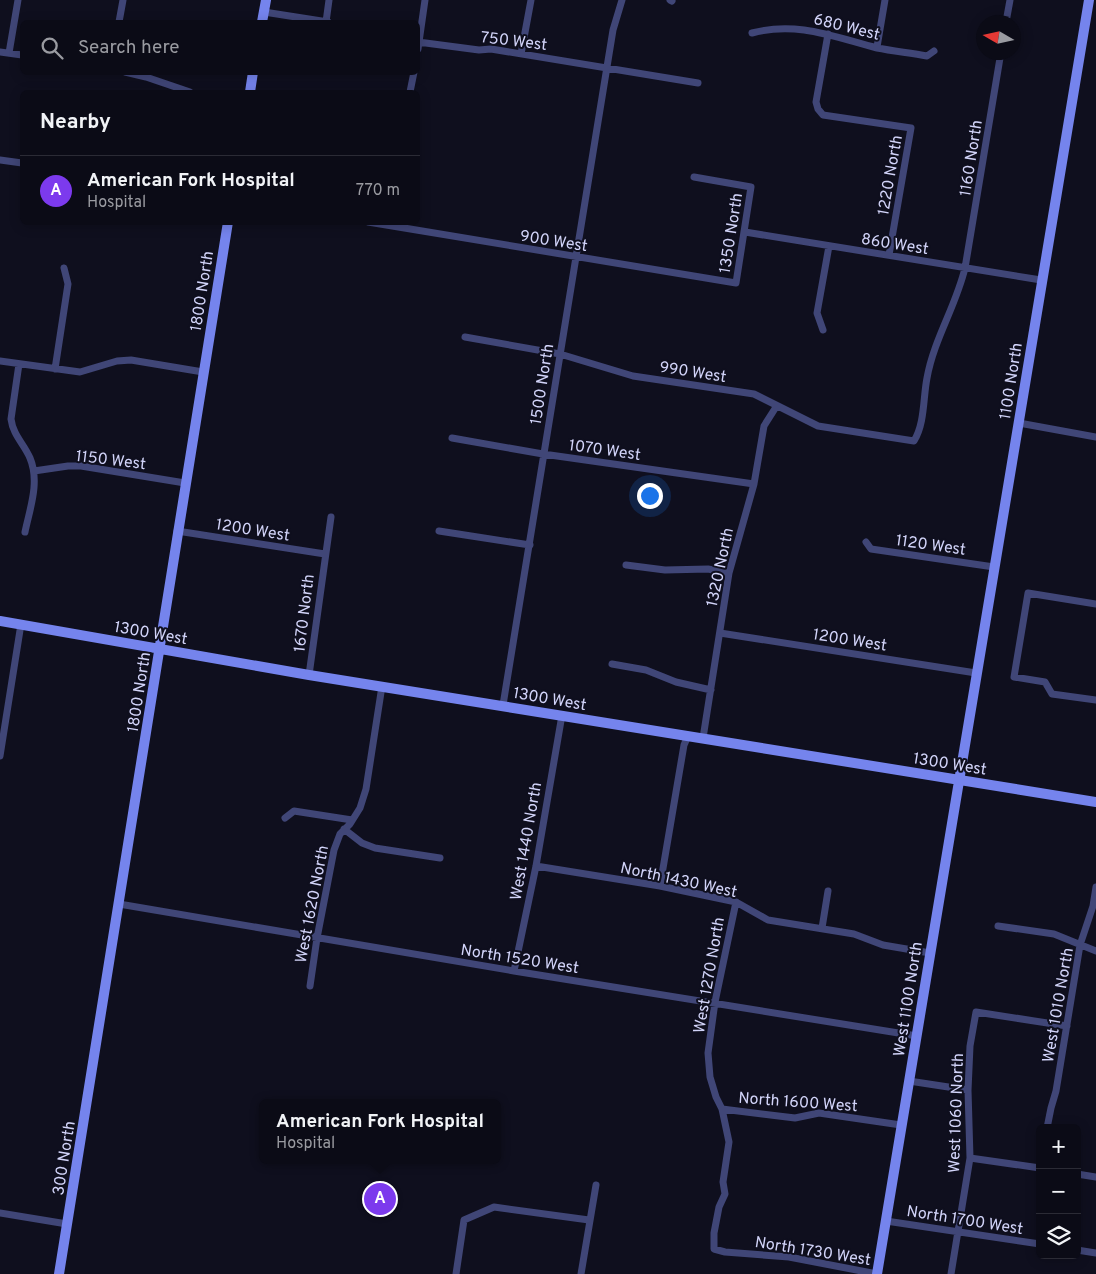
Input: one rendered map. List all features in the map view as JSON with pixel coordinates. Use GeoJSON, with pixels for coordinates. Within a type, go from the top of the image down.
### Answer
{"type":"FeatureCollection","features":[{"type":"Feature","properties":{"kind":"street"},"geometry":{"type":"LineString","coordinates":[[10,53],[18,0]]}},
{"type":"Feature","properties":{"kind":"street"},"geometry":{"type":"LineString","coordinates":[[119,20],[123,0]]}},
{"type":"Feature","properties":{"kind":"street"},"geometry":{"type":"LineString","coordinates":[[266,0],[263,17],[301,20]]}},
{"type":"Feature","properties":{"kind":"street"},"geometry":{"type":"LineString","coordinates":[[327,20],[329,0]]}},
{"type":"Feature","properties":{"kind":"street"},"geometry":{"type":"LineString","coordinates":[[420,31],[425,0]]}},
{"type":"Feature","properties":{"kind":"street"},"geometry":{"type":"LineString","coordinates":[[520,54],[531,0]]}},
{"type":"Feature","properties":{"kind":"street","name":"1500 North"},"geometry":{"type":"LineString","coordinates":[[503,705],[613,30],[622,0]]}},
{"type":"Feature","properties":{"kind":"street"},"geometry":{"type":"LineString","coordinates":[[877,48],[885,0]]}},
{"type":"Feature","properties":{"kind":"street"},"geometry":{"type":"LineString","coordinates":[[1007,15],[1010,0]]}},
{"type":"Feature","properties":{"kind":"street","name":"1100 North"},"geometry":{"type":"LineString","coordinates":[[967,728],[1088,0]]}},
{"type":"Feature","properties":{"kind":"street","name":"680 West"},"geometry":{"type":"LineString","coordinates":[[752,33],[786,27],[828,34],[877,48],[927,56],[934,51]]}},
{"type":"Feature","properties":{"kind":"street","name":"1220 North"},"geometry":{"type":"LineString","coordinates":[[828,34],[816,102],[818,109],[823,114],[911,128],[889,256]]}},
{"type":"Feature","properties":{"kind":"street","name":"750 West"},"geometry":{"type":"LineString","coordinates":[[420,44],[520,54],[698,83]]}},
{"type":"Feature","properties":{"kind":"street"},"geometry":{"type":"LineString","coordinates":[[0,52],[20,55]]}},
{"type":"Feature","properties":{"kind":"street","name":"1160 North"},"geometry":{"type":"LineString","coordinates":[[914,441],[920,432],[927,376],[934,349],[961,286],[1000,60]]}},
{"type":"Feature","properties":{"kind":"street"},"geometry":{"type":"LineString","coordinates":[[138,75],[184,90]]}},
{"type":"Feature","properties":{"kind":"street"},"geometry":{"type":"LineString","coordinates":[[250,90],[253,75]]}},
{"type":"Feature","properties":{"kind":"street"},"geometry":{"type":"LineString","coordinates":[[410,90],[413,75]]}},
{"type":"Feature","properties":{"kind":"street"},"geometry":{"type":"LineString","coordinates":[[0,160],[20,163]]}},
{"type":"Feature","properties":{"kind":"street","name":"1350 North"},"geometry":{"type":"LineString","coordinates":[[694,177],[751,187],[736,283]]}},
{"type":"Feature","properties":{"kind":"street","name":"1800 North"},"geometry":{"type":"LineString","coordinates":[[95,1047],[228,225]]}},
{"type":"Feature","properties":{"kind":"street","name":"900 West"},"geometry":{"type":"LineString","coordinates":[[394,225],[575,258],[736,283]]}},
{"type":"Feature","properties":{"kind":"street","name":"860 West"},"geometry":{"type":"LineString","coordinates":[[745,232],[1041,280]]}},
{"type":"Feature","properties":{"kind":"street"},"geometry":{"type":"LineString","coordinates":[[823,330],[817,313],[829,246]]}},
{"type":"Feature","properties":{"kind":"street"},"geometry":{"type":"LineString","coordinates":[[54,370],[68,284],[64,268]]}},
{"type":"Feature","properties":{"kind":"street","name":"990 West"},"geometry":{"type":"LineString","coordinates":[[464,337],[560,354],[633,376],[754,394],[818,426],[914,441]]}},
{"type":"Feature","properties":{"kind":"street"},"geometry":{"type":"LineString","coordinates":[[0,361],[54,370],[80,372],[117,361],[130,360],[203,372]]}},
{"type":"Feature","properties":{"kind":"street"},"geometry":{"type":"LineString","coordinates":[[19,364],[12,429],[30,458],[34,471],[35,486],[25,532]]}},
{"type":"Feature","properties":{"kind":"street","name":"1320 North"},"geometry":{"type":"LineString","coordinates":[[703,738],[729,573],[754,484],[764,426],[776,406]]}},
{"type":"Feature","properties":{"kind":"street"},"geometry":{"type":"LineString","coordinates":[[1019,423],[1096,437]]}},
{"type":"Feature","properties":{"kind":"street","name":"1070 West"},"geometry":{"type":"LineString","coordinates":[[452,438],[543,454],[754,484]]}},
{"type":"Feature","properties":{"kind":"street","name":"1150 West"},"geometry":{"type":"LineString","coordinates":[[34,471],[81,466],[185,483]]}},
{"type":"Feature","properties":{"kind":"street","name":"1670 North"},"geometry":{"type":"LineString","coordinates":[[309,675],[324,554],[331,517]]}},
{"type":"Feature","properties":{"kind":"street","name":"1200 West"},"geometry":{"type":"LineString","coordinates":[[177,531],[324,554]]}},
{"type":"Feature","properties":{"kind":"street"},"geometry":{"type":"LineString","coordinates":[[439,531],[530,545]]}},
{"type":"Feature","properties":{"kind":"street","name":"1120 West"},"geometry":{"type":"LineString","coordinates":[[866,542],[871,549],[994,567]]}},
{"type":"Feature","properties":{"kind":"street"},"geometry":{"type":"LineString","coordinates":[[626,565],[665,570],[708,569],[729,573]]}},
{"type":"Feature","properties":{"kind":"street"},"geometry":{"type":"LineString","coordinates":[[1096,604],[1028,593],[1014,677],[1045,682],[1052,694],[1096,700]]}},
{"type":"Feature","properties":{"kind":"street","name":"1300 West"},"geometry":{"type":"LineString","coordinates":[[0,621],[309,675],[1096,802]]}},
{"type":"Feature","properties":{"kind":"street"},"geometry":{"type":"LineString","coordinates":[[0,756],[21,624]]}},
{"type":"Feature","properties":{"kind":"street","name":"1200 West"},"geometry":{"type":"LineString","coordinates":[[720,633],[976,673]]}},
{"type":"Feature","properties":{"kind":"street"},"geometry":{"type":"LineString","coordinates":[[612,664],[646,670],[676,682],[711,690]]}},
{"type":"Feature","properties":{"kind":"street","name":"West 1620 North"},"geometry":{"type":"LineString","coordinates":[[310,986],[334,850],[340,834],[360,808],[366,789],[382,686]]}},
{"type":"Feature","properties":{"kind":"street","name":"West 1440 North"},"geometry":{"type":"LineString","coordinates":[[514,972],[536,866],[562,715]]}},
{"type":"Feature","properties":{"kind":"street","name":"West 1100 North"},"geometry":{"type":"LineString","coordinates":[[877,1274],[967,728]]}},
{"type":"Feature","properties":{"kind":"street"},"geometry":{"type":"LineString","coordinates":[[660,886],[684,745],[688,736]]}},
{"type":"Feature","properties":{"kind":"street"},"geometry":{"type":"LineString","coordinates":[[286,818],[294,811],[352,820]]}},
{"type":"Feature","properties":{"kind":"street"},"geometry":{"type":"LineString","coordinates":[[344,830],[362,843],[375,848],[440,858]]}},
{"type":"Feature","properties":{"kind":"street","name":"North 1430 West"},"geometry":{"type":"LineString","coordinates":[[536,866],[660,886],[736,902],[768,920],[854,934],[883,945],[930,953]]}},
{"type":"Feature","properties":{"kind":"street","name":"West 1010 North"},"geometry":{"type":"LineString","coordinates":[[1048,1124],[1056,1091],[1080,945],[1093,906],[1096,888]]}},
{"type":"Feature","properties":{"kind":"street"},"geometry":{"type":"LineString","coordinates":[[822,928],[828,891]]}},
{"type":"Feature","properties":{"kind":"street","name":"West 1270 North"},"geometry":{"type":"LineString","coordinates":[[714,1249],[714,1232],[719,1207],[725,1194],[723,1182],[729,1142],[722,1109],[716,1098],[710,1077],[708,1053],[715,1002],[736,902]]}},
{"type":"Feature","properties":{"kind":"street","name":"North 1520 West"},"geometry":{"type":"LineString","coordinates":[[119,904],[514,972],[715,1002],[917,1036]]}},
{"type":"Feature","properties":{"kind":"street"},"geometry":{"type":"LineString","coordinates":[[998,926],[1054,934],[1096,951]]}},
{"type":"Feature","properties":{"kind":"street","name":"West 1060 North"},"geometry":{"type":"LineString","coordinates":[[951,1274],[970,1158],[968,1090],[970,1046],[976,1012],[1067,1026]]}},
{"type":"Feature","properties":{"kind":"street","name":"300 North"},"geometry":{"type":"LineString","coordinates":[[60,1274],[95,1047]]}},
{"type":"Feature","properties":{"kind":"street"},"geometry":{"type":"LineString","coordinates":[[909,1081],[968,1090]]}},
{"type":"Feature","properties":{"kind":"street","name":"North 1600 West"},"geometry":{"type":"LineString","coordinates":[[722,1109],[795,1118],[819,1113],[901,1125]]}},
{"type":"Feature","properties":{"kind":"street"},"geometry":{"type":"LineString","coordinates":[[970,1158],[1036,1167]]}},
{"type":"Feature","properties":{"kind":"street"},"geometry":{"type":"LineString","coordinates":[[1081,1175],[1096,1177]]}},
{"type":"Feature","properties":{"kind":"street"},"geometry":{"type":"LineString","coordinates":[[581,1274],[596,1185]]}},
{"type":"Feature","properties":{"kind":"street"},"geometry":{"type":"LineString","coordinates":[[456,1274],[464,1220],[494,1207],[589,1220]]}},
{"type":"Feature","properties":{"kind":"street"},"geometry":{"type":"LineString","coordinates":[[0,1213],[67,1224]]}},
{"type":"Feature","properties":{"kind":"street","name":"North 1700 West"},"geometry":{"type":"LineString","coordinates":[[886,1221],[1036,1243]]}},
{"type":"Feature","properties":{"kind":"street","name":"North 1730 West"},"geometry":{"type":"LineString","coordinates":[[714,1249],[725,1252],[789,1257],[877,1274]]}},
{"type":"Feature","properties":{"kind":"street"},"geometry":{"type":"LineString","coordinates":[[1081,1251],[1096,1253]]}},
{"type":"Feature","properties":{"kind":"place","name":"American Fork Hospital"},"geometry":{"type":"Point","coordinates":[380,1199]}}]}
